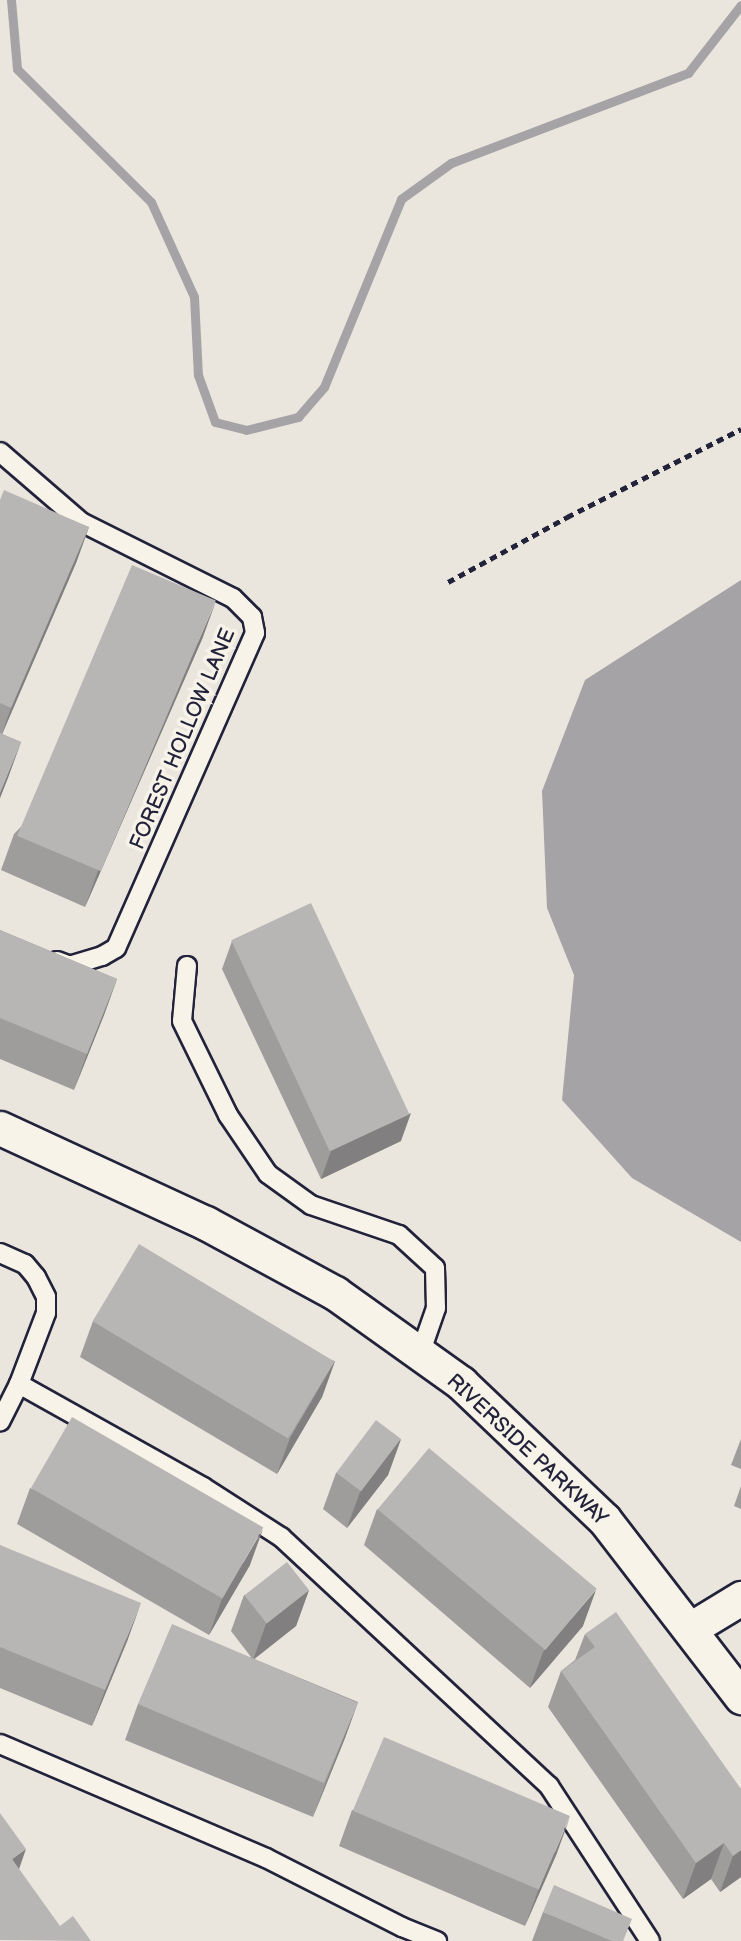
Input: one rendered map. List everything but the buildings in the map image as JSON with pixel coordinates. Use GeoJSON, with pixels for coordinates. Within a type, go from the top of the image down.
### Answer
{"type":"FeatureCollection","features":[{"type":"Feature","properties":{"kind":"street","name":"RIVERSIDE PARKWAY"},"geometry":{"type":"LineString","coordinates":[[0,1128],[218,1229],[335,1293],[461,1383],[604,1519],[741,1698]]}},
{"type":"Feature","properties":{"kind":"street"},"geometry":{"type":"LineString","coordinates":[[690,1629],[741,1598]]}},
{"type":"Feature","properties":{"kind":"lane","name":"FOREST HOLLOW LANE"},"geometry":{"type":"LineString","coordinates":[[0,452],[81,522],[233,598],[252,617],[255,633],[116,948],[102,957],[70,966],[35,951]]}},
{"type":"Feature","properties":{"kind":"lane"},"geometry":{"type":"LineString","coordinates":[[187,966],[182,1021],[228,1115],[268,1174],[311,1205],[399,1236],[435,1268],[436,1308],[420,1354]]}},
{"type":"Feature","properties":{"kind":"lane"},"geometry":{"type":"LineString","coordinates":[[0,1253],[25,1264],[36,1276],[46,1297],[46,1313],[19,1384],[0,1422]]}},
{"type":"Feature","properties":{"kind":"lane"},"geometry":{"type":"LineString","coordinates":[[19,1384],[203,1487],[281,1536],[549,1786],[650,1941]]}},
{"type":"Feature","properties":{"kind":"lane"},"geometry":{"type":"LineString","coordinates":[[0,1744],[266,1858],[402,1927],[437,1941]]}},
{"type":"Feature","properties":{"kind":"path"},"geometry":{"type":"LineString","coordinates":[[448,582],[741,429]]}},
{"type":"Feature","properties":{"kind":"shaded area"},"geometry":{"type":"Polygon","coordinates":[[[741,580],[741,1242],[632,1178],[562,1100],[574,975],[547,908],[542,791],[585,680],[741,580]]]}},
{"type":"Feature","properties":{"kind":"waterway"},"geometry":{"type":"LineString","coordinates":[[11,0],[17,69],[151,202],[194,297],[198,375],[215,422],[246,430],[298,417],[324,387],[401,199],[451,163],[688,73],[741,5]]}}]}
